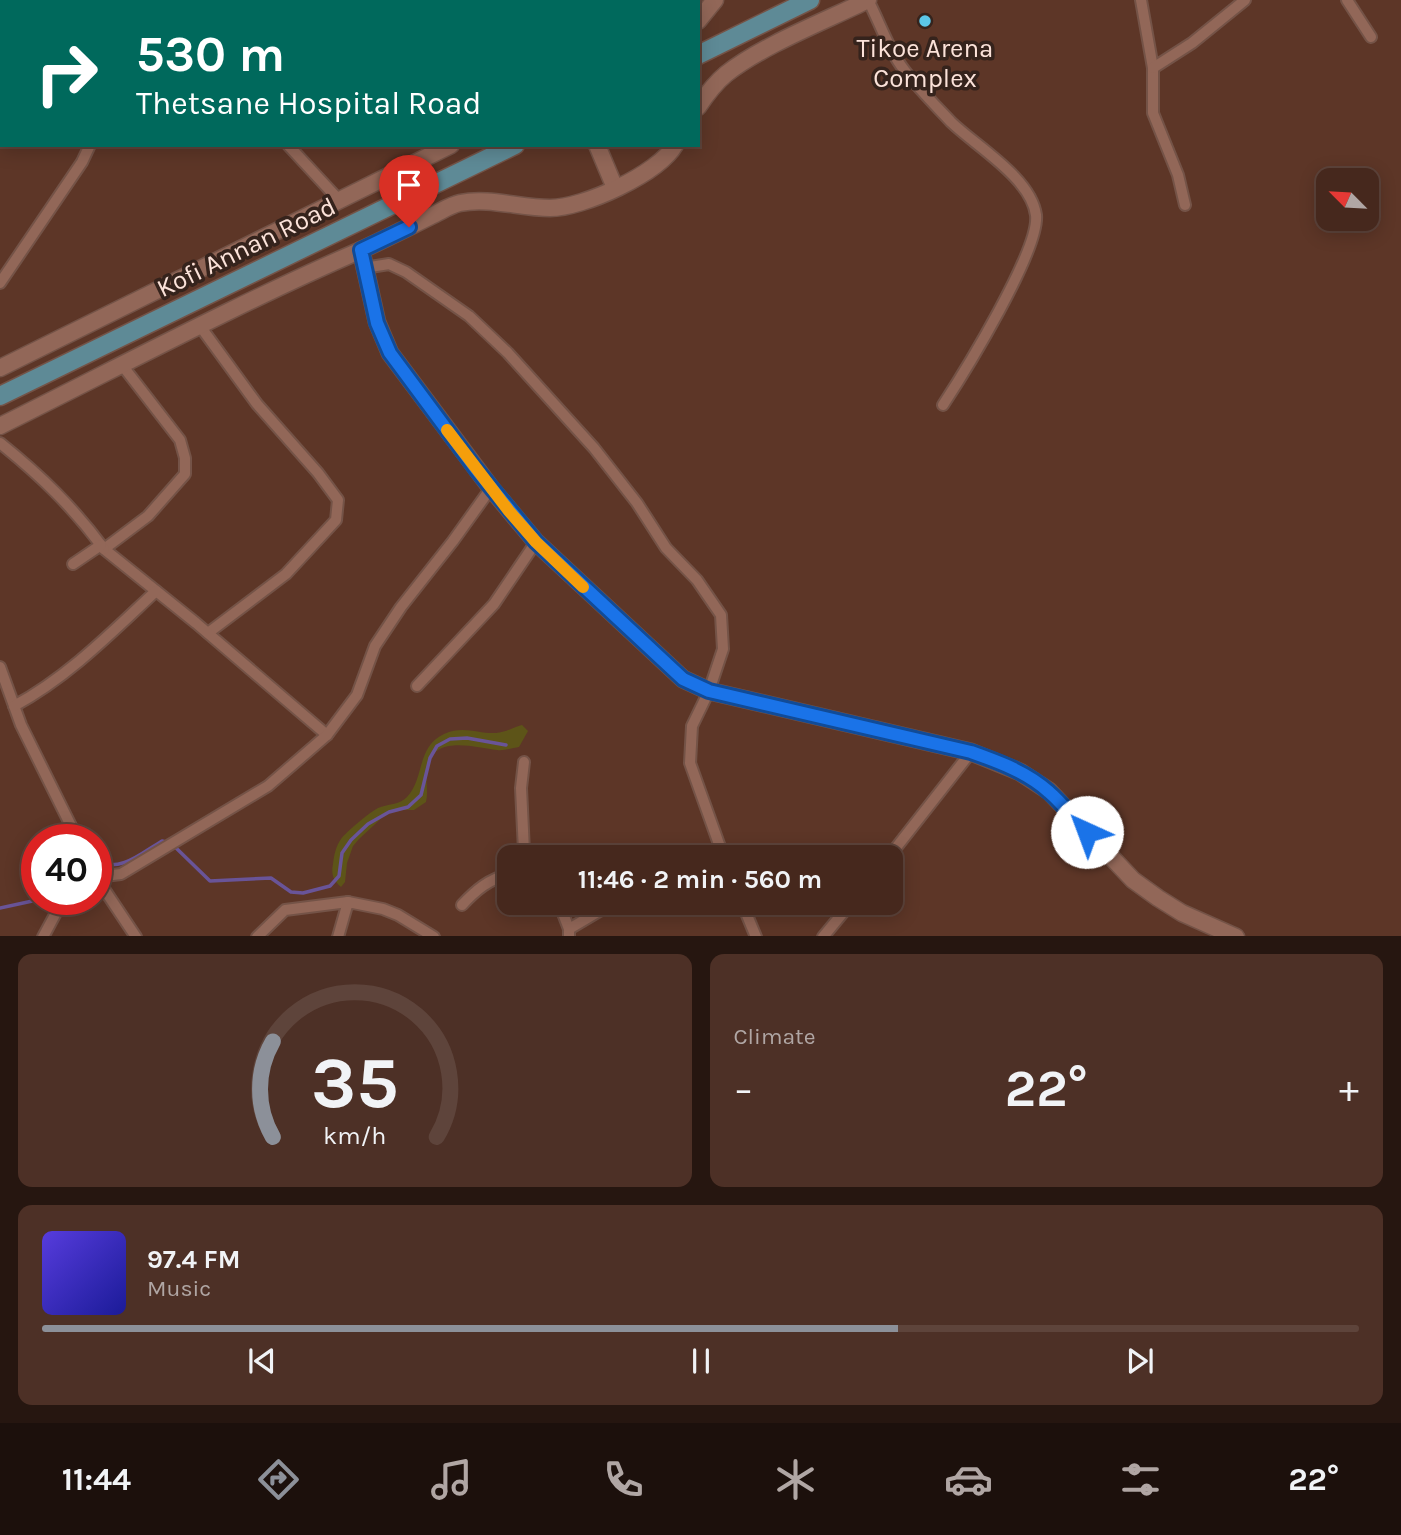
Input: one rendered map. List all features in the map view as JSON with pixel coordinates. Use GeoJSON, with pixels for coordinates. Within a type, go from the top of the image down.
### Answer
{"type":"FeatureCollection","features":[{"type":"Feature","properties":{"kind":"main road"},"geometry":{"type":"LineString","coordinates":[[700,54],[810,0]]}},
{"type":"Feature","properties":{"kind":"main road","name":"Kofi Annan Road"},"geometry":{"type":"LineString","coordinates":[[0,397],[511,147]]}},
{"type":"Feature","properties":{"kind":"street"},"geometry":{"type":"LineString","coordinates":[[700,19],[715,0]]}},
{"type":"Feature","properties":{"kind":"street"},"geometry":{"type":"LineString","coordinates":[[700,104],[710,89],[726,74],[756,55],[868,0],[903,69],[952,123],[1003,166],[1024,189],[1037,218],[1034,235],[1001,307],[973,359],[943,405]]}},
{"type":"Feature","properties":{"kind":"street"},"geometry":{"type":"LineString","coordinates":[[1141,0],[1153,68],[1153,113],[1178,175],[1185,205]]}},
{"type":"Feature","properties":{"kind":"street"},"geometry":{"type":"LineString","coordinates":[[1153,68],[1192,43],[1245,0]]}},
{"type":"Feature","properties":{"kind":"street"},"geometry":{"type":"LineString","coordinates":[[1347,0],[1371,37]]}},
{"type":"Feature","properties":{"kind":"street"},"geometry":{"type":"LineString","coordinates":[[0,283],[82,162],[89,147]]}},
{"type":"Feature","properties":{"kind":"street"},"geometry":{"type":"LineString","coordinates":[[290,147],[338,199]]}},
{"type":"Feature","properties":{"kind":"street"},"geometry":{"type":"LineString","coordinates":[[0,368],[447,147]]}},
{"type":"Feature","properties":{"kind":"street"},"geometry":{"type":"LineString","coordinates":[[598,147],[615,188]]}},
{"type":"Feature","properties":{"kind":"street"},"geometry":{"type":"LineString","coordinates":[[0,426],[304,274],[457,204],[477,201],[551,208],[571,205],[650,171],[674,147]]}},
{"type":"Feature","properties":{"kind":"street"},"geometry":{"type":"LineString","coordinates":[[361,250],[377,323],[390,353],[491,488],[536,542],[683,679],[709,691],[971,752],[1020,772],[1049,792],[1133,880],[1182,913],[1232,935]]}},
{"type":"Feature","properties":{"kind":"street"},"geometry":{"type":"LineString","coordinates":[[364,268],[389,264],[407,272],[469,316],[551,397],[594,448],[637,503],[666,548],[696,580],[721,615],[723,649],[709,691],[692,726],[690,763],[719,845]]}},
{"type":"Feature","properties":{"kind":"street"},"geometry":{"type":"LineString","coordinates":[[200,326],[257,404],[318,473],[338,500],[336,520],[286,574],[208,633]]}},
{"type":"Feature","properties":{"kind":"street"},"geometry":{"type":"LineString","coordinates":[[73,564],[148,516],[185,474],[185,458],[180,440],[122,365]]}},
{"type":"Feature","properties":{"kind":"street"},"geometry":{"type":"LineString","coordinates":[[0,443],[58,493],[103,547],[327,735]]}},
{"type":"Feature","properties":{"kind":"street"},"geometry":{"type":"LineString","coordinates":[[112,875],[121,874],[268,786],[327,735],[357,695],[375,646],[401,607],[491,488]]}},
{"type":"Feature","properties":{"kind":"street"},"geometry":{"type":"LineString","coordinates":[[417,686],[494,604],[536,542]]}},
{"type":"Feature","properties":{"kind":"street"},"geometry":{"type":"LineString","coordinates":[[14,706],[41,691],[82,658],[156,591]]}},
{"type":"Feature","properties":{"kind":"street"},"geometry":{"type":"LineString","coordinates":[[0,667],[21,725],[70,824]]}},
{"type":"Feature","properties":{"kind":"street"},"geometry":{"type":"LineString","coordinates":[[898,845],[971,752]]}},
{"type":"Feature","properties":{"kind":"street"},"geometry":{"type":"LineString","coordinates":[[524,762],[521,788],[524,845]]}},
{"type":"Feature","properties":{"kind":"street"},"geometry":{"type":"LineString","coordinates":[[462,905],[474,891],[497,877]]}},
{"type":"Feature","properties":{"kind":"street"},"geometry":{"type":"LineString","coordinates":[[112,901],[136,936]]}},
{"type":"Feature","properties":{"kind":"street"},"geometry":{"type":"LineString","coordinates":[[257,936],[285,910],[348,902],[383,909],[434,936]]}},
{"type":"Feature","properties":{"kind":"street"},"geometry":{"type":"LineString","coordinates":[[338,936],[348,902]]}},
{"type":"Feature","properties":{"kind":"street"},"geometry":{"type":"LineString","coordinates":[[43,936],[55,915]]}},
{"type":"Feature","properties":{"kind":"street"},"geometry":{"type":"LineString","coordinates":[[563,915],[569,933],[595,915]]}},
{"type":"Feature","properties":{"kind":"street"},"geometry":{"type":"LineString","coordinates":[[747,915],[756,936]]}},
{"type":"Feature","properties":{"kind":"street"},"geometry":{"type":"LineString","coordinates":[[823,936],[841,915]]}},
{"type":"Feature","properties":{"kind":"shaded area"},"geometry":{"type":"Polygon","coordinates":[[[522,725],[528,731],[519,747],[500,750],[458,745],[440,749],[433,755],[427,769],[426,802],[414,810],[387,813],[359,839],[353,846],[347,863],[345,882],[341,887],[338,884],[333,877],[332,868],[341,839],[374,810],[401,802],[407,797],[413,789],[425,755],[435,740],[451,731],[496,733],[522,725]]]}},
{"type":"Feature","properties":{"kind":"waterway"},"geometry":{"type":"LineString","coordinates":[[173,845],[210,881],[271,878],[291,892],[303,893],[330,886],[339,876],[342,853],[351,840],[368,824],[389,812],[408,807],[421,795],[430,758],[437,746],[450,739],[467,738],[506,745]]}},
{"type":"Feature","properties":{"kind":"waterway"},"geometry":{"type":"LineString","coordinates":[[112,865],[130,860],[162,841],[166,842]]}},
{"type":"Feature","properties":{"kind":"waterway"},"geometry":{"type":"LineString","coordinates":[[0,908],[21,903]]}},
{"type":"Feature","properties":{"kind":"slow traffic"},"geometry":{"type":"LineString","coordinates":[[447,430],[509,511],[536,542],[583,587]]}},
{"type":"Feature","properties":{"kind":"place","name":"Tikoe Arena Complex"},"geometry":{"type":"Point","coordinates":[925,21]}},
{"type":"Feature","properties":{"kind":"route"},"geometry":{"type":"LineString","coordinates":[[409,227],[361,250],[377,323],[390,353],[491,488],[536,542],[683,679],[709,691],[971,752],[1005,764],[1049,792],[1087,832]]}}]}
